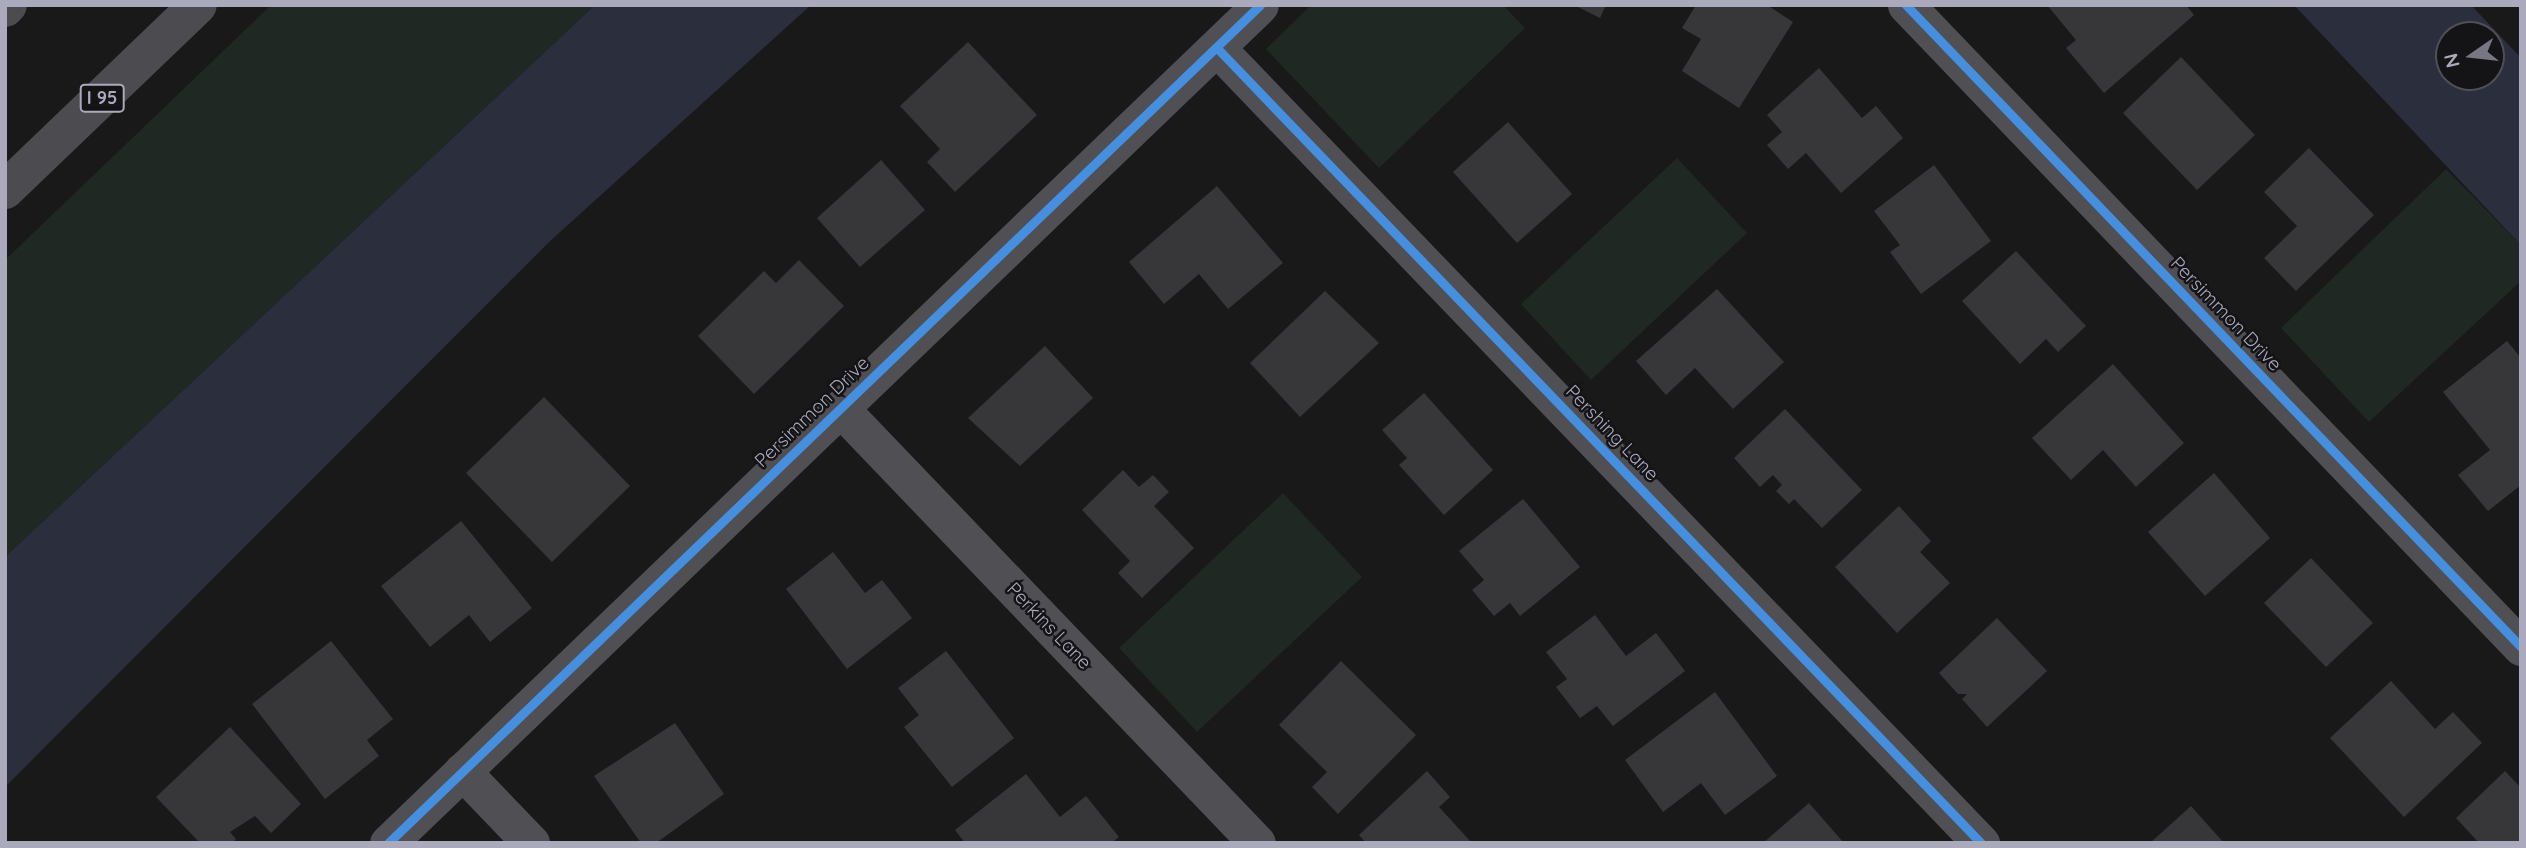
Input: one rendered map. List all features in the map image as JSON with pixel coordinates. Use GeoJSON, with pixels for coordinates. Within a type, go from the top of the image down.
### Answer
{"type":"FeatureCollection","features":[{"type":"Feature","properties":{"kind":"highway","name":"I 95"},"geometry":{"type":"LineString","coordinates":[[5,190],[198,5]]}},
{"type":"Feature","properties":{"kind":"street","name":"Persimmon Drive"},"geometry":{"type":"LineString","coordinates":[[388,843],[1260,5]]}},
{"type":"Feature","properties":{"kind":"street","name":"Persimmon Drive"},"geometry":{"type":"LineString","coordinates":[[1906,5],[2521,647]]}},
{"type":"Feature","properties":{"kind":"street","name":"Pershing Lane"},"geometry":{"type":"LineString","coordinates":[[1217,48],[1981,843]]}},
{"type":"Feature","properties":{"kind":"street","name":"Perkins Lane"},"geometry":{"type":"LineString","coordinates":[[841,409],[1257,843]]}},
{"type":"Feature","properties":{"kind":"street"},"geometry":{"type":"LineString","coordinates":[[462,771],[531,843]]}},
{"type":"Feature","properties":{"kind":"shaded area"},"geometry":{"type":"Polygon","coordinates":[[[271,5],[595,5],[5,557],[5,260],[271,5]]]}},
{"type":"Feature","properties":{"kind":"shaded area"},"geometry":{"type":"Polygon","coordinates":[[[1311,5],[1503,5],[1525,28],[1379,168],[1266,49],[1311,5]]]}},
{"type":"Feature","properties":{"kind":"shaded area"},"geometry":{"type":"Polygon","coordinates":[[[1677,158],[1747,233],[1591,380],[1521,304],[1677,158]]]}},
{"type":"Feature","properties":{"kind":"shaded area"},"geometry":{"type":"Polygon","coordinates":[[[2446,169],[2521,245],[2521,281],[2369,422],[2281,328],[2446,169]]]}},
{"type":"Feature","properties":{"kind":"shaded area"},"geometry":{"type":"Polygon","coordinates":[[[1283,493],[1362,577],[1197,732],[1119,648],[1283,493]]]}},
{"type":"Feature","properties":{"kind":"water"},"geometry":{"type":"Polygon","coordinates":[[[595,5],[811,5],[549,242],[5,787],[5,557],[595,5]]]}},
{"type":"Feature","properties":{"kind":"water"},"geometry":{"type":"Polygon","coordinates":[[[2294,5],[2471,5],[2486,21],[2435,21],[2435,91],[2505,91],[2505,41],[2521,58],[2521,245],[2294,5]]]}},
{"type":"Feature","properties":{"kind":"building"},"geometry":{"type":"Polygon","coordinates":[[[1574,5],[1606,5],[1600,18],[1574,5]]]}},
{"type":"Feature","properties":{"kind":"building"},"geometry":{"type":"Polygon","coordinates":[[[1696,5],[1767,5],[1793,22],[1739,108],[1682,71],[1701,39],[1682,28],[1696,5]]]}},
{"type":"Feature","properties":{"kind":"building"},"geometry":{"type":"Polygon","coordinates":[[[2047,5],[2186,5],[2194,15],[2104,93],[2066,48],[2076,40],[2047,5]]]}},
{"type":"Feature","properties":{"kind":"building"},"geometry":{"type":"Polygon","coordinates":[[[968,42],[1037,115],[955,192],[927,162],[940,149],[900,106],[968,42]]]}},
{"type":"Feature","properties":{"kind":"building"},"geometry":{"type":"Polygon","coordinates":[[[2181,57],[2255,135],[2197,190],[2123,113],[2181,57]]]}},
{"type":"Feature","properties":{"kind":"building"},"geometry":{"type":"Polygon","coordinates":[[[1819,68],[1862,118],[1876,106],[1903,138],[1841,193],[1806,153],[1788,169],[1767,145],[1782,132],[1767,115],[1819,68]]]}},
{"type":"Feature","properties":{"kind":"building"},"geometry":{"type":"Polygon","coordinates":[[[1508,122],[1572,194],[1517,243],[1453,172],[1508,122]]]}},
{"type":"Feature","properties":{"kind":"building"},"geometry":{"type":"Polygon","coordinates":[[[2309,148],[2374,215],[2296,291],[2264,258],[2297,226],[2264,192],[2309,148]]]}},
{"type":"Feature","properties":{"kind":"building"},"geometry":{"type":"Polygon","coordinates":[[[881,160],[925,210],[860,267],[817,218],[881,160]]]}},
{"type":"Feature","properties":{"kind":"building"},"geometry":{"type":"Polygon","coordinates":[[[1934,165],[1991,241],[1921,294],[1890,252],[1900,245],[1874,211],[1934,165]]]}},
{"type":"Feature","properties":{"kind":"building"},"geometry":{"type":"Polygon","coordinates":[[[1217,186],[1283,263],[1228,309],[1199,274],[1164,304],[1129,262],[1217,186]]]}},
{"type":"Feature","properties":{"kind":"building"},"geometry":{"type":"Polygon","coordinates":[[[2016,251],[2086,326],[2058,352],[2046,339],[2020,364],[1962,301],[2016,251]]]}},
{"type":"Feature","properties":{"kind":"building"},"geometry":{"type":"Polygon","coordinates":[[[799,260],[844,306],[754,394],[698,336],[764,271],[776,283],[799,260]]]}},
{"type":"Feature","properties":{"kind":"building"},"geometry":{"type":"Polygon","coordinates":[[[1717,289],[1784,362],[1733,409],[1695,368],[1666,395],[1636,361],[1717,289]]]}},
{"type":"Feature","properties":{"kind":"building"},"geometry":{"type":"Polygon","coordinates":[[[1325,291],[1379,343],[1300,417],[1250,363],[1325,291]]]}},
{"type":"Feature","properties":{"kind":"building"},"geometry":{"type":"Polygon","coordinates":[[[2507,341],[2521,358],[2521,485],[2488,511],[2458,475],[2490,450],[2443,392],[2507,341]]]}},
{"type":"Feature","properties":{"kind":"building"},"geometry":{"type":"Polygon","coordinates":[[[1045,346],[1093,398],[1020,466],[968,418],[1045,346]]]}},
{"type":"Feature","properties":{"kind":"building"},"geometry":{"type":"Polygon","coordinates":[[[2113,364],[2184,443],[2136,487],[2103,450],[2071,480],[2032,438],[2113,364]]]}},
{"type":"Feature","properties":{"kind":"building"},"geometry":{"type":"Polygon","coordinates":[[[1424,393],[1493,470],[1444,515],[1399,465],[1407,458],[1382,430],[1424,393]]]}},
{"type":"Feature","properties":{"kind":"building"},"geometry":{"type":"Polygon","coordinates":[[[544,397],[630,486],[552,562],[466,473],[544,397]]]}},
{"type":"Feature","properties":{"kind":"building"},"geometry":{"type":"Polygon","coordinates":[[[1785,409],[1862,490],[1822,528],[1794,499],[1789,504],[1776,491],[1782,485],[1773,475],[1760,487],[1734,458],[1785,409]]]}},
{"type":"Feature","properties":{"kind":"building"},"geometry":{"type":"Polygon","coordinates":[[[1123,470],[1139,487],[1153,475],[1169,492],[1154,506],[1194,548],[1142,598],[1118,573],[1130,561],[1082,510],[1123,470]]]}},
{"type":"Feature","properties":{"kind":"building"},"geometry":{"type":"Polygon","coordinates":[[[2214,473],[2270,538],[2205,596],[2148,532],[2214,473]]]}},
{"type":"Feature","properties":{"kind":"building"},"geometry":{"type":"Polygon","coordinates":[[[1523,499],[1580,567],[1520,616],[1510,603],[1494,616],[1472,590],[1484,580],[1459,551],[1523,499]]]}},
{"type":"Feature","properties":{"kind":"building"},"geometry":{"type":"Polygon","coordinates":[[[1899,506],[1931,541],[1920,552],[1950,583],[1897,633],[1835,567],[1899,506]]]}},
{"type":"Feature","properties":{"kind":"building"},"geometry":{"type":"Polygon","coordinates":[[[461,521],[532,608],[490,642],[469,615],[430,647],[381,586],[461,521]]]}},
{"type":"Feature","properties":{"kind":"building"},"geometry":{"type":"Polygon","coordinates":[[[833,552],[865,593],[882,580],[912,618],[847,669],[786,589],[833,552]]]}},
{"type":"Feature","properties":{"kind":"building"},"geometry":{"type":"Polygon","coordinates":[[[2311,558],[2373,623],[2326,667],[2264,603],[2311,558]]]}},
{"type":"Feature","properties":{"kind":"building"},"geometry":{"type":"Polygon","coordinates":[[[1595,615],[1626,656],[1656,633],[1685,671],[1613,726],[1597,706],[1580,718],[1556,687],[1567,679],[1546,652],[1595,615]]]}},
{"type":"Feature","properties":{"kind":"building"},"geometry":{"type":"Polygon","coordinates":[[[1997,618],[2047,671],[1987,727],[1962,699],[1967,694],[1958,694],[1939,673],[1997,618]]]}},
{"type":"Feature","properties":{"kind":"building"},"geometry":{"type":"Polygon","coordinates":[[[331,641],[393,719],[367,740],[379,756],[325,799],[252,704],[331,641]]]}},
{"type":"Feature","properties":{"kind":"building"},"geometry":{"type":"Polygon","coordinates":[[[946,651],[1014,738],[952,787],[904,727],[919,715],[898,688],[946,651]]]}},
{"type":"Feature","properties":{"kind":"building"},"geometry":{"type":"Polygon","coordinates":[[[1341,661],[1416,735],[1338,814],[1312,787],[1327,772],[1279,725],[1341,661]]]}},
{"type":"Feature","properties":{"kind":"building"},"geometry":{"type":"Polygon","coordinates":[[[2391,681],[2435,729],[2453,712],[2482,743],[2404,817],[2330,738],[2391,681]]]}},
{"type":"Feature","properties":{"kind":"building"},"geometry":{"type":"Polygon","coordinates":[[[1715,692],[1777,776],[1725,815],[1701,783],[1663,812],[1625,760],[1715,692]]]}},
{"type":"Feature","properties":{"kind":"building"},"geometry":{"type":"Polygon","coordinates":[[[675,723],[724,794],[656,843],[641,843],[594,776],[675,723]]]}},
{"type":"Feature","properties":{"kind":"building"},"geometry":{"type":"Polygon","coordinates":[[[230,727],[301,804],[271,833],[255,816],[230,832],[236,839],[232,843],[200,843],[156,797],[230,727]]]}},
{"type":"Feature","properties":{"kind":"building"},"geometry":{"type":"Polygon","coordinates":[[[1427,771],[1450,797],[1439,807],[1472,843],[1366,843],[1359,835],[1427,771]]]}},
{"type":"Feature","properties":{"kind":"building"},"geometry":{"type":"Polygon","coordinates":[[[2505,771],[2521,788],[2521,843],[2479,843],[2456,818],[2505,771]]]}},
{"type":"Feature","properties":{"kind":"building"},"geometry":{"type":"Polygon","coordinates":[[[1026,774],[1060,817],[1086,796],[1119,837],[1111,843],[965,843],[955,830],[1026,774]]]}},
{"type":"Feature","properties":{"kind":"building"},"geometry":{"type":"Polygon","coordinates":[[[1809,803],[1844,843],[1763,843],[1809,803]]]}},
{"type":"Feature","properties":{"kind":"building"},"geometry":{"type":"Polygon","coordinates":[[[2191,806],[2224,843],[2150,843],[2191,806]]]}},
{"type":"Feature","properties":{"kind":"cycle path"},"geometry":{"type":"LineString","coordinates":[[388,843],[1260,5]]}},
{"type":"Feature","properties":{"kind":"cycle path"},"geometry":{"type":"LineString","coordinates":[[1906,5],[2521,647]]}},
{"type":"Feature","properties":{"kind":"cycle path"},"geometry":{"type":"LineString","coordinates":[[1217,48],[1981,843]]}}]}
